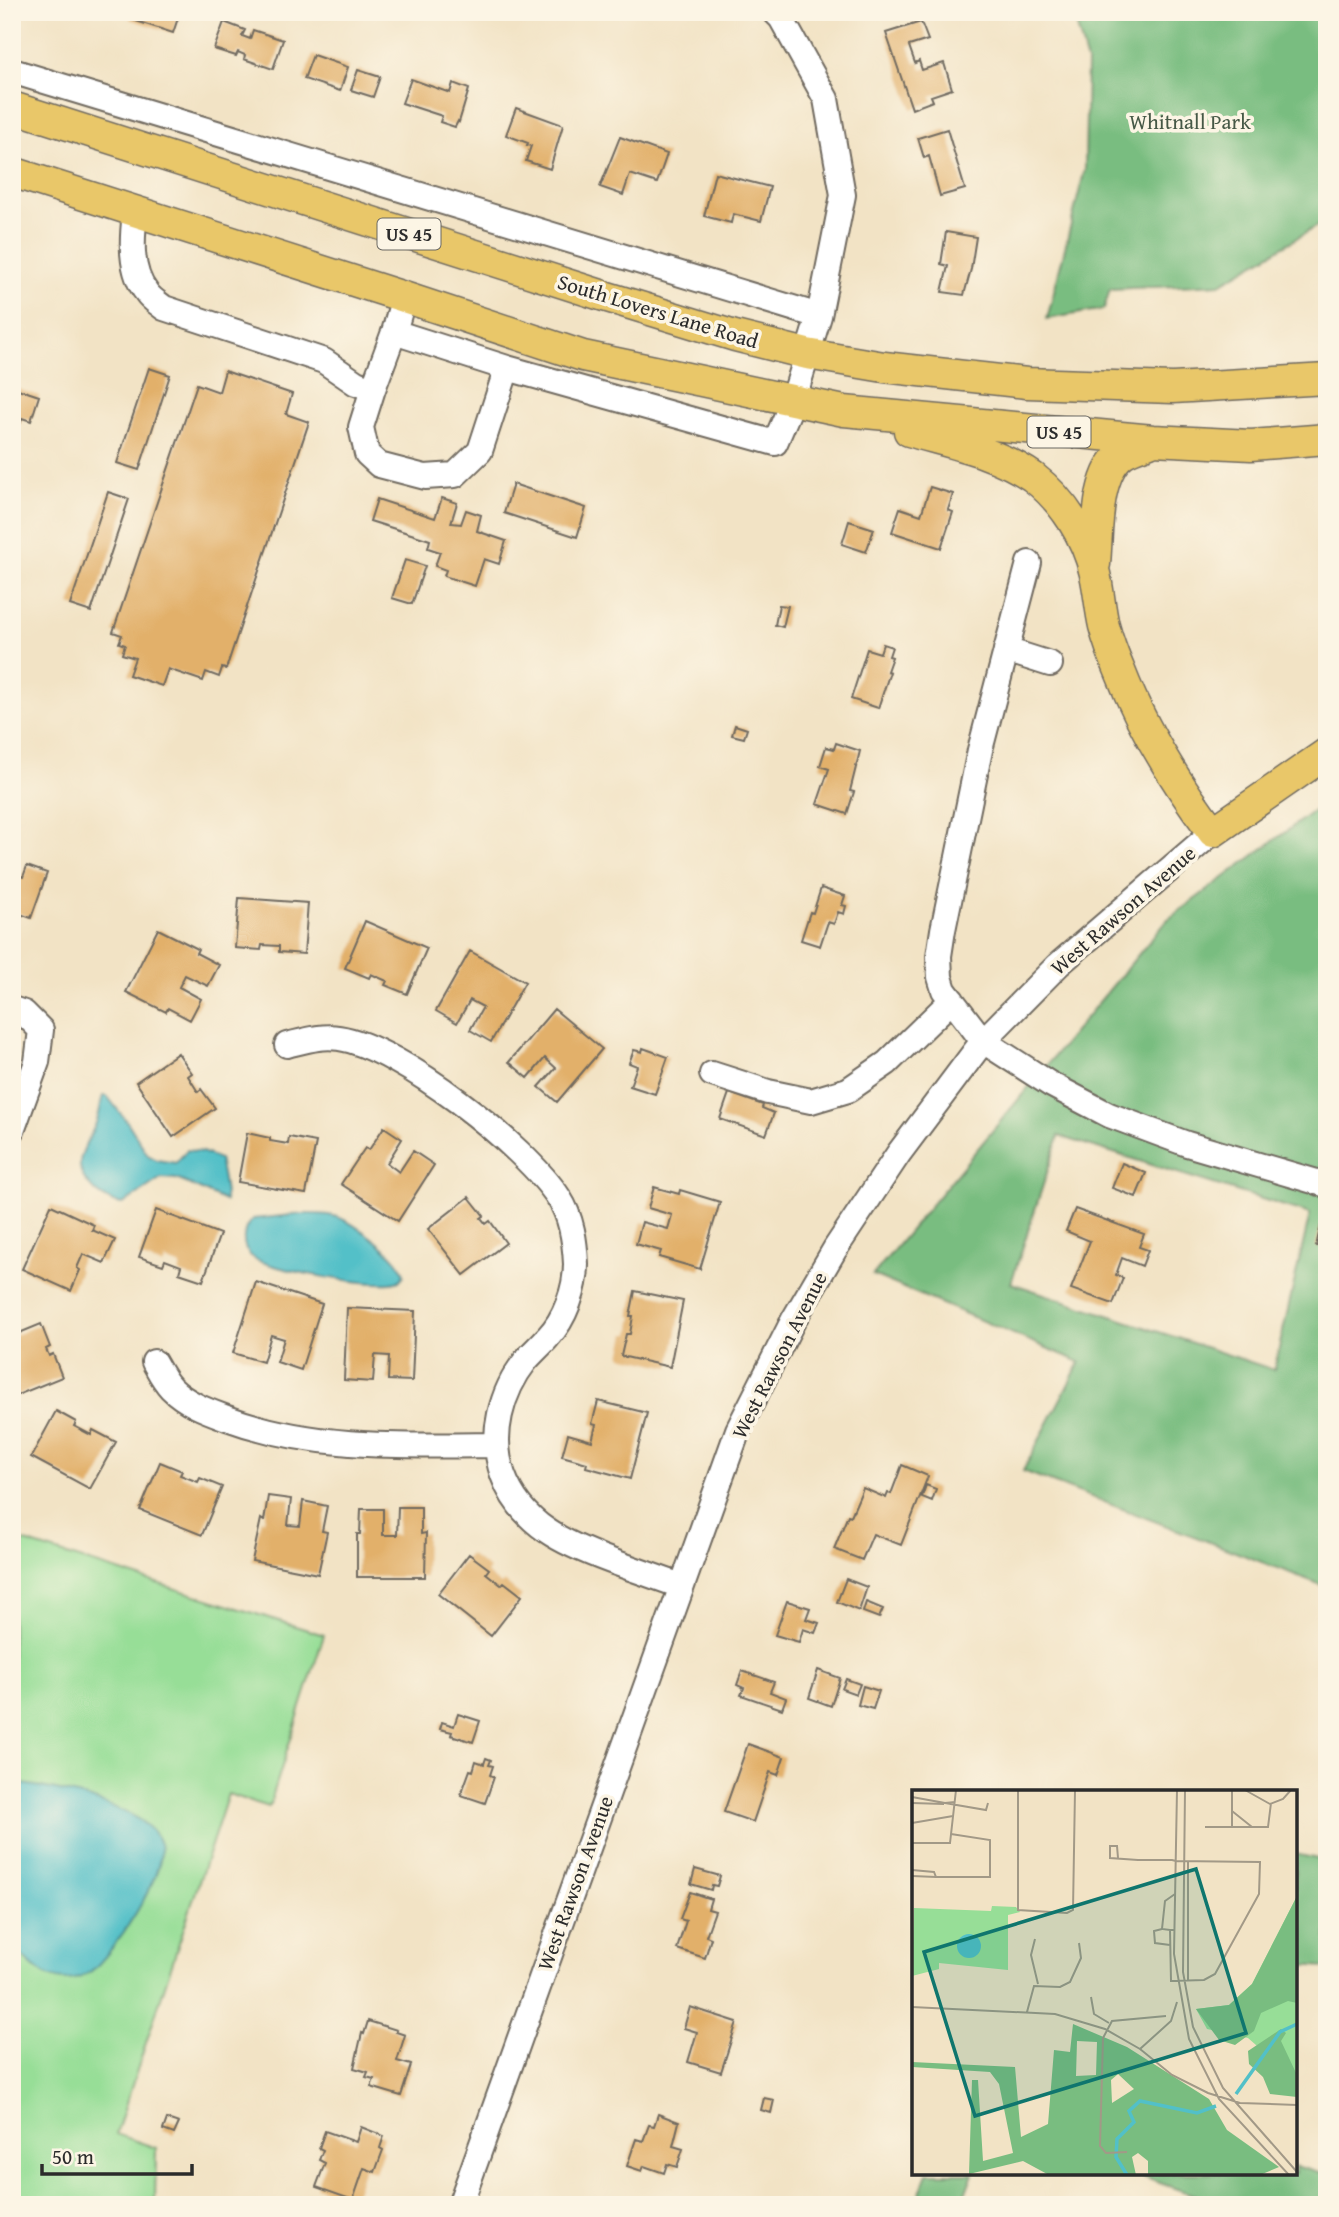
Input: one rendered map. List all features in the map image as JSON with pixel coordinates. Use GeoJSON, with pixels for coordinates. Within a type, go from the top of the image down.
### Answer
{"type":"FeatureCollection","features":[{"type":"Feature","properties":{"kind":"main road","name":"South Lovers Lane Road"},"geometry":{"type":"LineString","coordinates":[[12,107],[735,336],[800,378],[844,411],[1153,440],[1251,445],[1327,439]]}},
{"type":"Feature","properties":{"kind":"main road","name":"South Lovers Lane Road"},"geometry":{"type":"LineString","coordinates":[[12,172],[404,296],[583,356],[800,378],[884,367],[1027,383],[1173,388],[1327,379]]}},
{"type":"Feature","properties":{"kind":"main road"},"geometry":{"type":"LineString","coordinates":[[844,411],[1001,459],[1033,478],[1059,501],[1080,532],[1095,571],[1105,627],[1119,670],[1135,706],[1188,799],[1213,832]]}},
{"type":"Feature","properties":{"kind":"main road"},"geometry":{"type":"LineString","coordinates":[[1095,571],[1099,509],[1107,471],[1122,453],[1153,440]]}},
{"type":"Feature","properties":{"kind":"main road","name":"West Rawson Avenue"},"geometry":{"type":"LineString","coordinates":[[1213,832],[1327,753]]}},
{"type":"Feature","properties":{"kind":"street"},"geometry":{"type":"LineString","coordinates":[[394,332],[508,368],[775,443],[800,378],[819,316],[843,195],[826,99],[775,12]]}},
{"type":"Feature","properties":{"kind":"street"},"geometry":{"type":"LineString","coordinates":[[12,71],[819,316]]}},
{"type":"Feature","properties":{"kind":"street"},"geometry":{"type":"LineString","coordinates":[[135,212],[133,248],[139,280],[147,294],[164,307],[324,361],[356,383],[373,389]]}},
{"type":"Feature","properties":{"kind":"street"},"geometry":{"type":"LineString","coordinates":[[404,296],[361,427],[367,454],[379,465],[425,477],[455,475],[480,451],[508,368]]}},
{"type":"Feature","properties":{"kind":"street"},"geometry":{"type":"LineString","coordinates":[[1029,563],[980,750],[943,930],[939,956],[944,990],[983,1041],[1050,1084],[1109,1115],[1187,1144],[1327,1185]]}},
{"type":"Feature","properties":{"kind":"street"},"geometry":{"type":"LineString","coordinates":[[1006,650],[1050,664]]}},
{"type":"Feature","properties":{"kind":"street","name":"West Rawson Avenue"},"geometry":{"type":"LineString","coordinates":[[460,2205],[738,1430],[794,1319],[835,1249],[899,1153],[983,1041],[1058,965],[1213,832]]}},
{"type":"Feature","properties":{"kind":"street"},"geometry":{"type":"LineString","coordinates":[[712,1074],[768,1093],[811,1101],[848,1090],[887,1063],[952,1000]]}},
{"type":"Feature","properties":{"kind":"street"},"geometry":{"type":"LineString","coordinates":[[12,1009],[24,1013],[41,1030],[37,1062],[12,1131]]}},
{"type":"Feature","properties":{"kind":"street"},"geometry":{"type":"LineString","coordinates":[[287,1045],[319,1037],[338,1038],[355,1041],[398,1062],[472,1112],[532,1166],[559,1197],[573,1232],[576,1268],[574,1284],[556,1327],[527,1360],[505,1397],[497,1429],[499,1461],[510,1492],[525,1513],[550,1535],[584,1551],[681,1586]]}},
{"type":"Feature","properties":{"kind":"street"},"geometry":{"type":"LineString","coordinates":[[155,1362],[165,1381],[188,1401],[222,1417],[268,1431],[315,1440],[376,1446],[497,1445]]}},
{"type":"Feature","properties":{"kind":"green space","name":"Whitnall Park"},"geometry":{"type":"Polygon","coordinates":[[[1073,12],[1327,12],[1327,220],[1220,284],[1110,289],[1104,309],[1047,319],[1085,169],[1087,62],[1073,12]]]}},
{"type":"Feature","properties":{"kind":"green space"},"geometry":{"type":"Polygon","coordinates":[[[1327,801],[1327,1587],[1023,1471],[1080,1362],[873,1275],[1167,920],[1327,801]],[[1059,1136],[1011,1283],[1274,1370],[1310,1214],[1059,1136]]]}},
{"type":"Feature","properties":{"kind":"green space"},"geometry":{"type":"Polygon","coordinates":[[[12,1538],[324,1635],[269,1807],[228,1794],[116,2134],[156,2148],[155,2205],[12,2205],[12,1538]]]}},
{"type":"Feature","properties":{"kind":"green space"},"geometry":{"type":"Polygon","coordinates":[[[1297,1854],[1327,1861],[1327,1967],[1297,1965],[1297,1854]]]}},
{"type":"Feature","properties":{"kind":"green space"},"geometry":{"type":"Polygon","coordinates":[[[1297,2167],[1327,2175],[1327,2205],[1223,2205],[1137,2175],[1297,2175],[1297,2167]]]}},
{"type":"Feature","properties":{"kind":"green space"},"geometry":{"type":"Polygon","coordinates":[[[926,2175],[972,2175],[961,2205],[916,2205],[926,2175]]]}},
{"type":"Feature","properties":{"kind":"water"},"geometry":{"type":"Polygon","coordinates":[[[103,1096],[107,1096],[128,1123],[148,1155],[157,1160],[176,1163],[187,1150],[202,1152],[219,1159],[225,1201],[176,1179],[161,1178],[123,1204],[107,1199],[93,1189],[85,1180],[80,1164],[103,1096]]]}},
{"type":"Feature","properties":{"kind":"water"},"geometry":{"type":"Polygon","coordinates":[[[320,1214],[345,1220],[386,1250],[404,1275],[398,1282],[346,1280],[279,1267],[262,1262],[248,1253],[244,1237],[253,1219],[320,1214]]]}},
{"type":"Feature","properties":{"kind":"water"},"geometry":{"type":"Polygon","coordinates":[[[12,1783],[48,1788],[118,1809],[152,1831],[160,1844],[156,1874],[124,1932],[100,1963],[78,1978],[65,1980],[49,1977],[12,1946],[12,1783]]]}},
{"type":"Feature","properties":{"kind":"building"},"geometry":{"type":"Polygon","coordinates":[[[132,12],[180,12],[173,33],[130,19],[132,12]]]}},
{"type":"Feature","properties":{"kind":"building"},"geometry":{"type":"Polygon","coordinates":[[[224,22],[245,30],[242,36],[250,39],[253,30],[283,40],[273,69],[244,59],[245,55],[238,52],[236,56],[214,49],[224,22]]]}},
{"type":"Feature","properties":{"kind":"building"},"geometry":{"type":"Polygon","coordinates":[[[921,22],[928,40],[909,46],[915,63],[919,61],[922,70],[944,63],[952,89],[931,96],[933,101],[912,109],[886,33],[921,22]]]}},
{"type":"Feature","properties":{"kind":"building"},"geometry":{"type":"Polygon","coordinates":[[[313,55],[348,67],[340,91],[304,79],[313,55]]]}},
{"type":"Feature","properties":{"kind":"building"},"geometry":{"type":"Polygon","coordinates":[[[358,70],[380,77],[373,97],[351,90],[358,70]]]}},
{"type":"Feature","properties":{"kind":"building"},"geometry":{"type":"Polygon","coordinates":[[[411,79],[450,93],[453,83],[469,89],[455,127],[440,122],[442,116],[402,103],[411,79]]]}},
{"type":"Feature","properties":{"kind":"building"},"geometry":{"type":"Polygon","coordinates":[[[516,108],[563,125],[550,169],[526,161],[531,146],[506,135],[516,108]]]}},
{"type":"Feature","properties":{"kind":"building"},"geometry":{"type":"Polygon","coordinates":[[[947,129],[965,189],[940,196],[929,156],[924,158],[918,138],[947,129]]]}},
{"type":"Feature","properties":{"kind":"building"},"geometry":{"type":"Polygon","coordinates":[[[620,137],[667,154],[657,183],[630,174],[623,195],[600,187],[620,137]]]}},
{"type":"Feature","properties":{"kind":"building"},"geometry":{"type":"Polygon","coordinates":[[[715,173],[770,187],[761,221],[733,214],[731,223],[704,216],[715,173]]]}},
{"type":"Feature","properties":{"kind":"building"},"geometry":{"type":"Polygon","coordinates":[[[946,232],[976,237],[964,295],[942,292],[948,266],[941,264],[946,232]]]}},
{"type":"Feature","properties":{"kind":"building"},"geometry":{"type":"Polygon","coordinates":[[[149,368],[170,375],[139,470],[117,463],[149,368]]]}},
{"type":"Feature","properties":{"kind":"building"},"geometry":{"type":"Polygon","coordinates":[[[225,371],[292,394],[286,414],[309,422],[226,669],[222,668],[219,677],[206,672],[203,681],[168,669],[162,686],[129,675],[135,658],[122,654],[125,645],[119,643],[122,635],[113,632],[197,384],[219,392],[225,371]]]}},
{"type":"Feature","properties":{"kind":"building"},"geometry":{"type":"Polygon","coordinates":[[[12,387],[39,396],[31,421],[22,418],[20,424],[12,421],[12,387]]]}},
{"type":"Feature","properties":{"kind":"building"},"geometry":{"type":"Polygon","coordinates":[[[513,484],[586,508],[577,537],[504,513],[513,484]]]}},
{"type":"Feature","properties":{"kind":"building"},"geometry":{"type":"Polygon","coordinates":[[[930,487],[953,494],[948,510],[953,512],[941,548],[892,532],[900,508],[921,515],[930,487]]]}},
{"type":"Feature","properties":{"kind":"building"},"geometry":{"type":"Polygon","coordinates":[[[108,492],[129,499],[91,612],[70,605],[108,492]]]}},
{"type":"Feature","properties":{"kind":"building"},"geometry":{"type":"Polygon","coordinates":[[[442,498],[457,503],[451,523],[461,524],[466,510],[481,515],[477,531],[506,541],[499,564],[484,559],[475,586],[444,576],[446,570],[435,566],[440,552],[428,548],[430,540],[370,521],[377,499],[435,518],[442,498]]]}},
{"type":"Feature","properties":{"kind":"building"},"geometry":{"type":"Polygon","coordinates":[[[849,521],[874,529],[866,552],[842,544],[849,521]]]}},
{"type":"Feature","properties":{"kind":"building"},"geometry":{"type":"Polygon","coordinates":[[[405,560],[425,566],[412,604],[392,598],[405,560]]]}},
{"type":"Feature","properties":{"kind":"building"},"geometry":{"type":"Polygon","coordinates":[[[779,605],[788,606],[783,627],[775,625],[779,605]]]}},
{"type":"Feature","properties":{"kind":"building"},"geometry":{"type":"Polygon","coordinates":[[[883,644],[892,647],[889,656],[892,657],[878,708],[851,699],[867,649],[880,653],[883,644]]]}},
{"type":"Feature","properties":{"kind":"building"},"geometry":{"type":"Polygon","coordinates":[[[735,725],[747,729],[744,738],[732,735],[735,725]]]}},
{"type":"Feature","properties":{"kind":"building"},"geometry":{"type":"Polygon","coordinates":[[[836,743],[860,751],[850,791],[854,792],[847,814],[817,804],[829,769],[820,766],[826,747],[834,749],[836,743]]]}},
{"type":"Feature","properties":{"kind":"building"},"geometry":{"type":"Polygon","coordinates":[[[27,866],[47,873],[31,918],[12,911],[12,873],[23,877],[27,866]]]}},
{"type":"Feature","properties":{"kind":"building"},"geometry":{"type":"Polygon","coordinates":[[[821,888],[845,896],[842,905],[846,906],[844,914],[838,912],[834,924],[828,922],[820,946],[801,940],[821,888]]]}},
{"type":"Feature","properties":{"kind":"building"},"geometry":{"type":"Polygon","coordinates":[[[239,898],[308,903],[304,954],[279,952],[279,946],[262,945],[261,950],[235,948],[239,898]]]}},
{"type":"Feature","properties":{"kind":"building"},"geometry":{"type":"Polygon","coordinates":[[[365,921],[427,948],[407,994],[385,985],[387,981],[371,974],[369,978],[345,968],[365,921]]]}},
{"type":"Feature","properties":{"kind":"building"},"geometry":{"type":"Polygon","coordinates":[[[158,929],[198,949],[196,953],[219,965],[208,986],[185,975],[179,987],[201,999],[190,1020],[168,1008],[166,1012],[126,992],[158,929]]]}},
{"type":"Feature","properties":{"kind":"building"},"geometry":{"type":"Polygon","coordinates":[[[470,951],[525,982],[491,1042],[470,1030],[483,1007],[470,1000],[457,1023],[436,1011],[470,951]]]}},
{"type":"Feature","properties":{"kind":"building"},"geometry":{"type":"Polygon","coordinates":[[[554,1009],[602,1049],[557,1102],[539,1087],[556,1068],[545,1058],[528,1078],[509,1062],[554,1009]]]}},
{"type":"Feature","properties":{"kind":"building"},"geometry":{"type":"Polygon","coordinates":[[[643,1048],[668,1057],[655,1094],[630,1086],[637,1066],[629,1063],[634,1050],[642,1052],[643,1048]]]}},
{"type":"Feature","properties":{"kind":"building"},"geometry":{"type":"Polygon","coordinates":[[[178,1053],[192,1073],[188,1076],[198,1092],[201,1089],[215,1108],[173,1137],[136,1082],[178,1053]]]}},
{"type":"Feature","properties":{"kind":"building"},"geometry":{"type":"Polygon","coordinates":[[[729,1093],[763,1105],[762,1108],[774,1113],[766,1135],[720,1119],[729,1093]]]}},
{"type":"Feature","properties":{"kind":"building"},"geometry":{"type":"Polygon","coordinates":[[[384,1127],[402,1139],[387,1163],[399,1172],[413,1151],[434,1165],[398,1221],[341,1184],[365,1148],[369,1150],[384,1127]]]}},
{"type":"Feature","properties":{"kind":"building"},"geometry":{"type":"Polygon","coordinates":[[[247,1133],[288,1144],[289,1137],[316,1142],[306,1194],[238,1182],[247,1133]]]}},
{"type":"Feature","properties":{"kind":"building"},"geometry":{"type":"Polygon","coordinates":[[[1122,1163],[1146,1173],[1136,1197],[1112,1188],[1122,1163]]]}},
{"type":"Feature","properties":{"kind":"building"},"geometry":{"type":"Polygon","coordinates":[[[654,1187],[679,1194],[680,1190],[720,1202],[700,1269],[659,1257],[661,1251],[636,1244],[642,1222],[668,1229],[672,1215],[648,1208],[654,1187]]]}},
{"type":"Feature","properties":{"kind":"building"},"geometry":{"type":"Polygon","coordinates":[[[469,1197],[484,1216],[481,1218],[486,1224],[490,1221],[506,1243],[464,1275],[428,1229],[469,1197]]]}},
{"type":"Feature","properties":{"kind":"building"},"geometry":{"type":"Polygon","coordinates":[[[51,1205],[94,1225],[92,1230],[115,1240],[104,1263],[83,1254],[71,1291],[22,1269],[51,1205]]]}},
{"type":"Feature","properties":{"kind":"building"},"geometry":{"type":"Polygon","coordinates":[[[1075,1209],[1144,1234],[1139,1247],[1148,1250],[1142,1266],[1122,1258],[1116,1275],[1123,1278],[1113,1304],[1071,1289],[1090,1241],[1066,1231],[1075,1209]]]}},
{"type":"Feature","properties":{"kind":"building"},"geometry":{"type":"Polygon","coordinates":[[[156,1210],[220,1234],[203,1281],[179,1273],[181,1266],[165,1260],[163,1265],[139,1257],[156,1210]]]}},
{"type":"Feature","properties":{"kind":"building"},"geometry":{"type":"Polygon","coordinates":[[[1321,1225],[1327,1226],[1327,1248],[1316,1246],[1321,1225]]]}},
{"type":"Feature","properties":{"kind":"building"},"geometry":{"type":"Polygon","coordinates":[[[256,1282],[322,1304],[301,1370],[277,1362],[284,1339],[271,1335],[263,1362],[233,1353],[256,1282]]]}},
{"type":"Feature","properties":{"kind":"building"},"geometry":{"type":"Polygon","coordinates":[[[635,1291],[683,1301],[670,1367],[621,1356],[626,1334],[630,1334],[635,1291]]]}},
{"type":"Feature","properties":{"kind":"building"},"geometry":{"type":"Polygon","coordinates":[[[347,1308],[415,1311],[412,1381],[388,1380],[389,1356],[375,1355],[373,1382],[344,1380],[347,1308]]]}},
{"type":"Feature","properties":{"kind":"building"},"geometry":{"type":"Polygon","coordinates":[[[41,1324],[50,1347],[46,1349],[49,1356],[53,1354],[62,1377],[15,1396],[12,1390],[12,1336],[41,1324]]]}},
{"type":"Feature","properties":{"kind":"building"},"geometry":{"type":"Polygon","coordinates":[[[598,1401],[647,1413],[630,1479],[586,1467],[587,1463],[562,1456],[568,1434],[592,1441],[596,1425],[592,1424],[598,1401]]]}},
{"type":"Feature","properties":{"kind":"building"},"geometry":{"type":"Polygon","coordinates":[[[56,1411],[76,1422],[74,1426],[91,1435],[93,1430],[116,1442],[90,1489],[31,1457],[56,1411]]]}},
{"type":"Feature","properties":{"kind":"building"},"geometry":{"type":"Polygon","coordinates":[[[160,1462],[182,1471],[180,1475],[198,1482],[200,1478],[222,1487],[202,1535],[140,1510],[160,1462]]]}},
{"type":"Feature","properties":{"kind":"building"},"geometry":{"type":"Polygon","coordinates":[[[902,1465],[928,1476],[901,1545],[873,1534],[862,1560],[834,1549],[863,1488],[886,1498],[888,1493],[891,1494],[902,1465]]]}},
{"type":"Feature","properties":{"kind":"building"},"geometry":{"type":"Polygon","coordinates":[[[926,1485],[936,1489],[932,1501],[922,1497],[926,1485]]]}},
{"type":"Feature","properties":{"kind":"building"},"geometry":{"type":"Polygon","coordinates":[[[268,1496],[291,1499],[288,1525],[300,1526],[303,1501],[327,1506],[322,1531],[327,1532],[318,1574],[252,1561],[268,1496]]]}},
{"type":"Feature","properties":{"kind":"building"},"geometry":{"type":"Polygon","coordinates":[[[398,1507],[421,1507],[421,1534],[426,1533],[425,1577],[357,1577],[357,1534],[360,1534],[361,1509],[383,1509],[383,1535],[397,1535],[398,1507]]]}},
{"type":"Feature","properties":{"kind":"building"},"geometry":{"type":"Polygon","coordinates":[[[469,1554],[489,1569],[486,1573],[501,1585],[504,1582],[522,1596],[491,1636],[438,1594],[469,1554]]]}},
{"type":"Feature","properties":{"kind":"building"},"geometry":{"type":"Polygon","coordinates":[[[846,1579],[867,1587],[859,1611],[837,1602],[846,1579]]]}},
{"type":"Feature","properties":{"kind":"building"},"geometry":{"type":"Polygon","coordinates":[[[787,1601],[810,1608],[806,1619],[819,1623],[815,1633],[803,1629],[799,1642],[775,1635],[787,1601]]]}},
{"type":"Feature","properties":{"kind":"building"},"geometry":{"type":"Polygon","coordinates":[[[866,1602],[883,1609],[879,1618],[863,1612],[866,1602]]]}},
{"type":"Feature","properties":{"kind":"building"},"geometry":{"type":"Polygon","coordinates":[[[818,1670],[840,1678],[831,1706],[809,1698],[818,1670]]]}},
{"type":"Feature","properties":{"kind":"building"},"geometry":{"type":"Polygon","coordinates":[[[742,1671],[774,1682],[770,1692],[786,1698],[782,1709],[741,1695],[744,1688],[737,1685],[742,1671]]]}},
{"type":"Feature","properties":{"kind":"building"},"geometry":{"type":"Polygon","coordinates":[[[846,1679],[860,1684],[856,1694],[842,1689],[846,1679]]]}},
{"type":"Feature","properties":{"kind":"building"},"geometry":{"type":"Polygon","coordinates":[[[863,1686],[879,1691],[873,1709],[858,1705],[863,1686]]]}},
{"type":"Feature","properties":{"kind":"building"},"geometry":{"type":"Polygon","coordinates":[[[458,1714],[480,1721],[473,1742],[440,1729],[442,1722],[454,1726],[458,1714]]]}},
{"type":"Feature","properties":{"kind":"building"},"geometry":{"type":"Polygon","coordinates":[[[748,1744],[784,1757],[778,1775],[770,1772],[753,1822],[724,1812],[748,1744]]]}},
{"type":"Feature","properties":{"kind":"building"},"geometry":{"type":"Polygon","coordinates":[[[486,1758],[491,1760],[489,1765],[493,1766],[490,1775],[494,1777],[485,1803],[461,1795],[476,1761],[484,1764],[486,1758]]]}},
{"type":"Feature","properties":{"kind":"building"},"geometry":{"type":"Polygon","coordinates":[[[695,1869],[720,1876],[717,1886],[712,1885],[711,1890],[691,1884],[695,1869]]]}},
{"type":"Feature","properties":{"kind":"building"},"geometry":{"type":"Polygon","coordinates":[[[690,1892],[711,1899],[708,1909],[715,1911],[706,1936],[711,1938],[705,1958],[677,1949],[686,1921],[680,1919],[690,1892]]]}},
{"type":"Feature","properties":{"kind":"building"},"geometry":{"type":"Polygon","coordinates":[[[690,2007],[737,2022],[721,2072],[688,2062],[697,2032],[684,2028],[690,2007]]]}},
{"type":"Feature","properties":{"kind":"building"},"geometry":{"type":"Polygon","coordinates":[[[368,2021],[405,2035],[397,2061],[411,2065],[401,2096],[371,2087],[374,2079],[366,2077],[368,2072],[354,2068],[362,2033],[364,2034],[368,2021]]]}},
{"type":"Feature","properties":{"kind":"building"},"geometry":{"type":"Polygon","coordinates":[[[764,2098],[774,2100],[771,2113],[761,2110],[764,2098]]]}},
{"type":"Feature","properties":{"kind":"building"},"geometry":{"type":"Polygon","coordinates":[[[658,2114],[679,2122],[673,2146],[683,2149],[677,2167],[667,2164],[664,2173],[644,2166],[642,2171],[627,2166],[636,2139],[643,2141],[649,2125],[654,2126],[658,2114]]]}},
{"type":"Feature","properties":{"kind":"building"},"geometry":{"type":"Polygon","coordinates":[[[167,2119],[179,2123],[174,2134],[163,2130],[167,2119]]]}},
{"type":"Feature","properties":{"kind":"building"},"geometry":{"type":"Polygon","coordinates":[[[361,2127],[384,2136],[380,2148],[383,2150],[375,2172],[364,2168],[353,2200],[316,2187],[325,2163],[319,2160],[323,2150],[319,2148],[325,2131],[356,2142],[361,2127]]]}}]}
